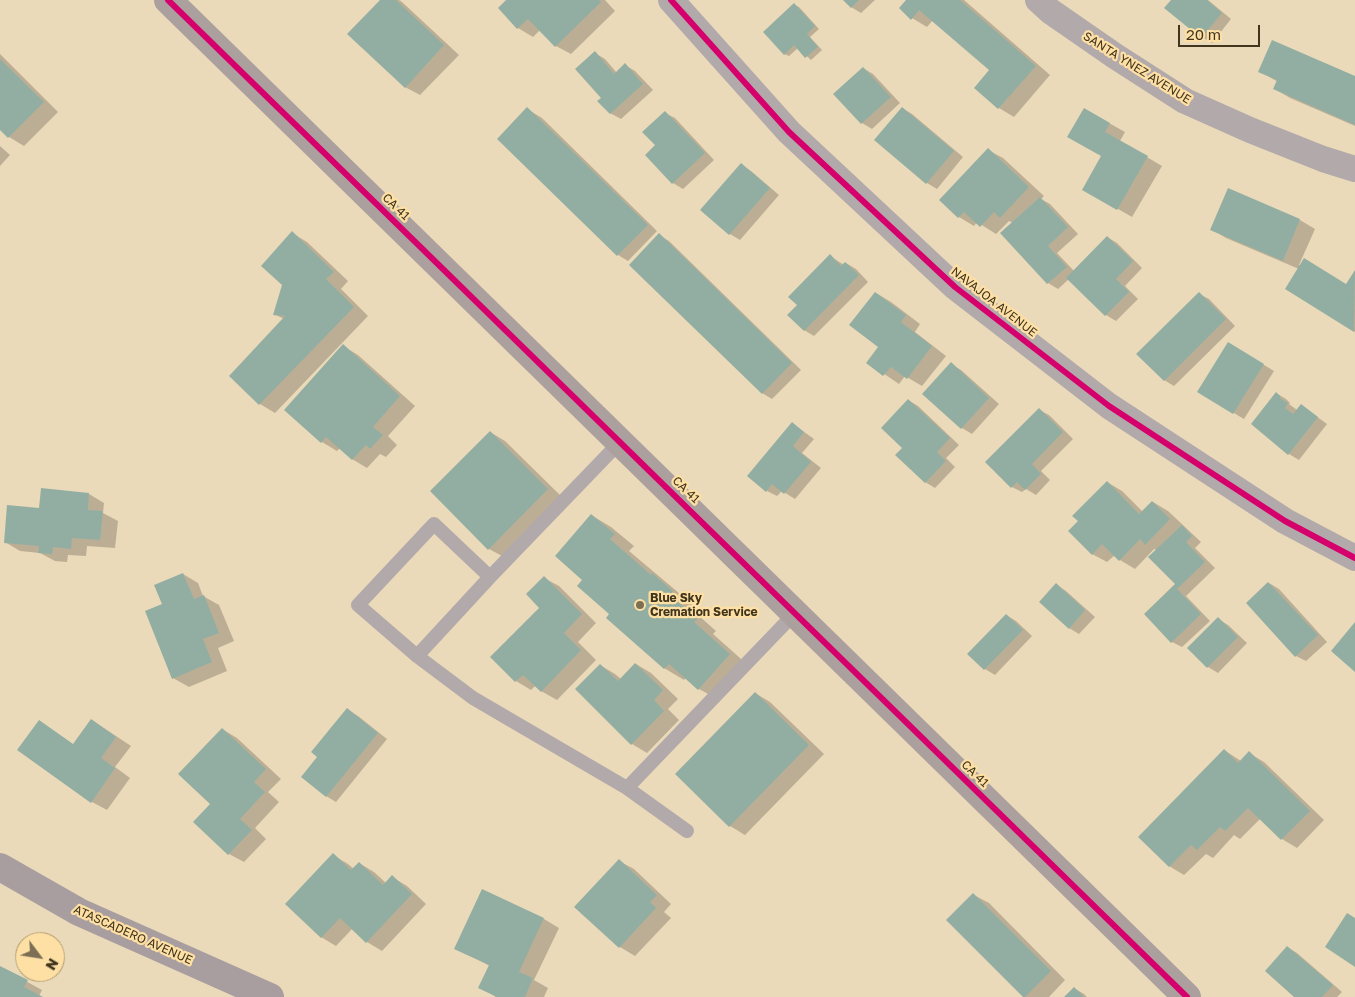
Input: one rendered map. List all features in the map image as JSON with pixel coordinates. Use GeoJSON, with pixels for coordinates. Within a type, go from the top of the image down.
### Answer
{"type":"FeatureCollection","features":[{"type":"Feature","properties":{"kind":"main road","name":"CA 41"},"geometry":{"type":"LineString","coordinates":[[168,0],[1187,997]]}},
{"type":"Feature","properties":{"kind":"main road","name":"ATASCADERO AVENUE"},"geometry":{"type":"LineString","coordinates":[[0,866],[79,912],[270,997]]}},
{"type":"Feature","properties":{"kind":"street","name":"NAVAJOA AVENUE"},"geometry":{"type":"LineString","coordinates":[[671,0],[789,132],[955,287],[1109,406],[1285,521],[1355,558]]}},
{"type":"Feature","properties":{"kind":"street","name":"SANTA YNEZ AVENUE"},"geometry":{"type":"LineString","coordinates":[[1038,0],[1050,11],[1114,56],[1185,100],[1250,130],[1323,159],[1355,169]]}},
{"type":"Feature","properties":{"kind":"lane"},"geometry":{"type":"LineString","coordinates":[[417,656],[620,442]]}},
{"type":"Feature","properties":{"kind":"lane"},"geometry":{"type":"LineString","coordinates":[[490,577],[434,524],[358,605],[417,656],[473,698],[627,788],[686,830]]}},
{"type":"Feature","properties":{"kind":"lane"},"geometry":{"type":"LineString","coordinates":[[627,788],[795,613]]}},
{"type":"Feature","properties":{"kind":"building"},"geometry":{"type":"Polygon","coordinates":[[[380,0],[396,0],[444,45],[405,88],[347,34],[380,0]]]}},
{"type":"Feature","properties":{"kind":"building"},"geometry":{"type":"Polygon","coordinates":[[[506,0],[599,0],[601,2],[555,47],[528,19],[517,29],[498,8],[506,0]]]}},
{"type":"Feature","properties":{"kind":"building"},"geometry":{"type":"Polygon","coordinates":[[[843,0],[859,0],[851,8],[843,0]]]}},
{"type":"Feature","properties":{"kind":"building"},"geometry":{"type":"Polygon","coordinates":[[[906,0],[960,0],[1036,66],[998,109],[974,88],[989,70],[919,10],[911,20],[899,8],[906,0]]]}},
{"type":"Feature","properties":{"kind":"building"},"geometry":{"type":"Polygon","coordinates":[[[1171,0],[1207,0],[1222,13],[1201,38],[1164,8],[1171,0]]]}},
{"type":"Feature","properties":{"kind":"building"},"geometry":{"type":"Polygon","coordinates":[[[794,3],[815,26],[807,34],[818,47],[805,58],[794,45],[784,55],[763,32],[794,3]]]}},
{"type":"Feature","properties":{"kind":"building"},"geometry":{"type":"Polygon","coordinates":[[[1272,40],[1355,76],[1355,125],[1273,89],[1277,80],[1258,72],[1272,40]]]}},
{"type":"Feature","properties":{"kind":"building"},"geometry":{"type":"Polygon","coordinates":[[[595,51],[614,74],[625,63],[643,84],[610,114],[597,101],[601,98],[575,69],[595,51]]]}},
{"type":"Feature","properties":{"kind":"building"},"geometry":{"type":"Polygon","coordinates":[[[0,59],[44,102],[8,138],[0,130],[0,59]]]}},
{"type":"Feature","properties":{"kind":"building"},"geometry":{"type":"Polygon","coordinates":[[[863,67],[891,97],[861,124],[833,94],[863,67]]]}},
{"type":"Feature","properties":{"kind":"building"},"geometry":{"type":"Polygon","coordinates":[[[527,107],[648,225],[617,256],[497,139],[527,107]]]}},
{"type":"Feature","properties":{"kind":"building"},"geometry":{"type":"Polygon","coordinates":[[[902,107],[954,151],[926,184],[874,140],[902,107]]]}},
{"type":"Feature","properties":{"kind":"building"},"geometry":{"type":"Polygon","coordinates":[[[1084,108],[1110,123],[1105,132],[1148,156],[1117,210],[1082,190],[1101,156],[1067,137],[1084,108]]]}},
{"type":"Feature","properties":{"kind":"building"},"geometry":{"type":"Polygon","coordinates":[[[665,111],[705,153],[672,184],[645,155],[655,145],[642,132],[665,111]]]}},
{"type":"Feature","properties":{"kind":"building"},"geometry":{"type":"Polygon","coordinates":[[[988,148],[1029,187],[1000,218],[994,212],[980,227],[964,212],[958,218],[939,200],[988,148]]]}},
{"type":"Feature","properties":{"kind":"building"},"geometry":{"type":"Polygon","coordinates":[[[741,163],[770,188],[729,235],[700,210],[741,163]]]}},
{"type":"Feature","properties":{"kind":"building"},"geometry":{"type":"Polygon","coordinates":[[[1228,188],[1300,219],[1283,261],[1210,230],[1228,188]]]}},
{"type":"Feature","properties":{"kind":"building"},"geometry":{"type":"Polygon","coordinates":[[[1040,197],[1068,227],[1048,246],[1067,267],[1047,284],[1000,233],[1040,197]]]}},
{"type":"Feature","properties":{"kind":"building"},"geometry":{"type":"Polygon","coordinates":[[[292,231],[334,272],[326,279],[354,307],[259,405],[229,376],[285,316],[273,315],[282,285],[261,266],[292,231]]]}},
{"type":"Feature","properties":{"kind":"building"},"geometry":{"type":"Polygon","coordinates":[[[659,233],[792,363],[762,394],[629,265],[659,233]]]}},
{"type":"Feature","properties":{"kind":"building"},"geometry":{"type":"Polygon","coordinates":[[[1107,236],[1133,261],[1116,279],[1129,292],[1105,316],[1066,278],[1107,236]]]}},
{"type":"Feature","properties":{"kind":"building"},"geometry":{"type":"Polygon","coordinates":[[[830,254],[841,266],[845,262],[859,275],[804,331],[787,315],[797,305],[788,297],[830,254]]]}},
{"type":"Feature","properties":{"kind":"building"},"geometry":{"type":"Polygon","coordinates":[[[1304,258],[1346,284],[1355,270],[1354,332],[1285,289],[1304,258]]]}},
{"type":"Feature","properties":{"kind":"building"},"geometry":{"type":"Polygon","coordinates":[[[875,292],[906,315],[901,322],[932,346],[907,379],[891,367],[883,376],[866,363],[878,347],[849,325],[875,292]]]}},
{"type":"Feature","properties":{"kind":"building"},"geometry":{"type":"Polygon","coordinates":[[[1199,292],[1226,319],[1164,381],[1136,354],[1199,292]]]}},
{"type":"Feature","properties":{"kind":"building"},"geometry":{"type":"Polygon","coordinates":[[[1228,342],[1264,364],[1233,414],[1197,392],[1228,342]]]}},
{"type":"Feature","properties":{"kind":"building"},"geometry":{"type":"Polygon","coordinates":[[[343,344],[400,396],[373,427],[383,435],[370,449],[366,445],[352,460],[326,437],[321,443],[284,410],[343,344]]]}},
{"type":"Feature","properties":{"kind":"building"},"geometry":{"type":"Polygon","coordinates":[[[951,362],[989,398],[961,429],[922,394],[951,362]]]}},
{"type":"Feature","properties":{"kind":"building"},"geometry":{"type":"Polygon","coordinates":[[[1276,392],[1280,398],[1288,403],[1285,408],[1293,414],[1301,404],[1318,417],[1288,455],[1251,424],[1276,392]]]}},
{"type":"Feature","properties":{"kind":"building"},"geometry":{"type":"Polygon","coordinates":[[[908,399],[950,438],[937,452],[946,461],[925,483],[895,455],[902,448],[881,428],[908,399]]]}},
{"type":"Feature","properties":{"kind":"building"},"geometry":{"type":"Polygon","coordinates":[[[1039,408],[1063,432],[1032,464],[1041,474],[1025,490],[1017,482],[1011,488],[985,462],[1039,408]]]}},
{"type":"Feature","properties":{"kind":"building"},"geometry":{"type":"Polygon","coordinates":[[[792,422],[804,432],[793,446],[811,462],[784,494],[772,484],[766,492],[747,476],[792,422]]]}},
{"type":"Feature","properties":{"kind":"building"},"geometry":{"type":"Polygon","coordinates":[[[490,431],[548,489],[488,550],[430,491],[490,431]]]}},
{"type":"Feature","properties":{"kind":"building"},"geometry":{"type":"Polygon","coordinates":[[[1107,481],[1139,514],[1152,501],[1170,519],[1145,545],[1140,539],[1119,561],[1102,544],[1092,555],[1068,531],[1078,521],[1072,516],[1107,481]]]}},
{"type":"Feature","properties":{"kind":"building"},"geometry":{"type":"Polygon","coordinates":[[[41,488],[89,493],[88,510],[103,511],[100,540],[72,538],[71,549],[53,547],[52,554],[38,553],[39,546],[4,543],[7,505],[39,508],[41,488]]]}},
{"type":"Feature","properties":{"kind":"building","name":"Blue Sky Cremation Service"},"geometry":{"type":"Polygon","coordinates":[[[591,514],[615,534],[610,539],[651,575],[652,573],[673,591],[670,595],[697,619],[694,622],[730,654],[698,690],[669,664],[664,669],[606,618],[609,614],[577,586],[582,580],[555,556],[591,514]]]}},
{"type":"Feature","properties":{"kind":"building"},"geometry":{"type":"Polygon","coordinates":[[[1182,525],[1192,536],[1186,542],[1205,562],[1177,589],[1201,614],[1171,643],[1144,614],[1175,584],[1148,557],[1182,525]]]}},
{"type":"Feature","properties":{"kind":"building"},"geometry":{"type":"Polygon","coordinates":[[[183,573],[194,599],[204,595],[219,633],[203,639],[212,662],[172,679],[145,611],[162,604],[154,585],[183,573]]]}},
{"type":"Feature","properties":{"kind":"building"},"geometry":{"type":"Polygon","coordinates":[[[544,576],[582,614],[564,633],[581,650],[541,692],[523,675],[515,682],[490,657],[539,608],[526,594],[544,576]]]}},
{"type":"Feature","properties":{"kind":"building"},"geometry":{"type":"Polygon","coordinates":[[[1268,582],[1318,635],[1295,657],[1246,603],[1268,582]]]}},
{"type":"Feature","properties":{"kind":"building"},"geometry":{"type":"Polygon","coordinates":[[[1056,583],[1085,610],[1069,629],[1039,602],[1056,583]]]}},
{"type":"Feature","properties":{"kind":"building"},"geometry":{"type":"Polygon","coordinates":[[[1006,614],[1023,630],[984,670],[967,654],[1006,614]]]}},
{"type":"Feature","properties":{"kind":"building"},"geometry":{"type":"Polygon","coordinates":[[[1218,617],[1238,637],[1207,668],[1187,648],[1218,617]]]}},
{"type":"Feature","properties":{"kind":"building"},"geometry":{"type":"Polygon","coordinates":[[[1355,622],[1355,672],[1331,651],[1355,622]]]}},
{"type":"Feature","properties":{"kind":"building"},"geometry":{"type":"Polygon","coordinates":[[[635,663],[663,690],[654,700],[664,711],[631,745],[575,689],[600,664],[618,681],[635,663]]]}},
{"type":"Feature","properties":{"kind":"building"},"geometry":{"type":"Polygon","coordinates":[[[755,692],[809,745],[729,827],[675,774],[755,692]]]}},
{"type":"Feature","properties":{"kind":"building"},"geometry":{"type":"Polygon","coordinates":[[[347,708],[378,733],[326,797],[301,777],[317,757],[311,752],[347,708]]]}},
{"type":"Feature","properties":{"kind":"building"},"geometry":{"type":"Polygon","coordinates":[[[91,719],[116,737],[101,758],[115,768],[91,803],[17,750],[39,720],[73,744],[91,719]]]}},
{"type":"Feature","properties":{"kind":"building"},"geometry":{"type":"Polygon","coordinates":[[[222,728],[266,769],[254,782],[265,792],[240,819],[252,830],[228,855],[193,822],[210,804],[178,774],[222,728]]]}},
{"type":"Feature","properties":{"kind":"building"},"geometry":{"type":"Polygon","coordinates":[[[1224,749],[1238,763],[1249,751],[1310,811],[1281,840],[1248,808],[1225,831],[1220,827],[1197,850],[1191,845],[1169,867],[1138,837],[1224,749]]]}},
{"type":"Feature","properties":{"kind":"building"},"geometry":{"type":"Polygon","coordinates":[[[333,853],[351,870],[359,862],[383,885],[392,875],[412,894],[366,943],[340,918],[321,938],[285,904],[333,853]]]}},
{"type":"Feature","properties":{"kind":"building"},"geometry":{"type":"Polygon","coordinates":[[[619,859],[657,895],[650,902],[656,908],[619,948],[574,907],[619,859]]]}},
{"type":"Feature","properties":{"kind":"building"},"geometry":{"type":"Polygon","coordinates":[[[482,889],[544,918],[519,972],[533,978],[525,997],[497,997],[478,988],[489,965],[454,949],[482,889]]]}},
{"type":"Feature","properties":{"kind":"building"},"geometry":{"type":"Polygon","coordinates":[[[973,893],[1051,971],[1025,997],[946,920],[973,893]]]}},
{"type":"Feature","properties":{"kind":"building"},"geometry":{"type":"Polygon","coordinates":[[[1347,913],[1355,918],[1355,967],[1325,947],[1347,913]]]}},
{"type":"Feature","properties":{"kind":"building"},"geometry":{"type":"Polygon","coordinates":[[[1287,946],[1333,985],[1322,997],[1294,997],[1265,971],[1287,946]]]}},
{"type":"Feature","properties":{"kind":"building"},"geometry":{"type":"Polygon","coordinates":[[[0,966],[15,974],[15,982],[27,982],[24,987],[43,997],[0,997],[0,966]]]}},
{"type":"Feature","properties":{"kind":"building"},"geometry":{"type":"Polygon","coordinates":[[[1074,987],[1084,997],[1064,997],[1074,987]]]}},
{"type":"Feature","properties":{"kind":"cycle path"},"geometry":{"type":"LineString","coordinates":[[168,0],[1187,997]]}},
{"type":"Feature","properties":{"kind":"cycle path"},"geometry":{"type":"LineString","coordinates":[[671,0],[789,132],[955,287],[1109,406],[1285,521],[1355,558]]}},
{"type":"Feature","properties":{"kind":"place","name":"Blue Sky Cremation Service"},"geometry":{"type":"Point","coordinates":[640,605]}}]}
